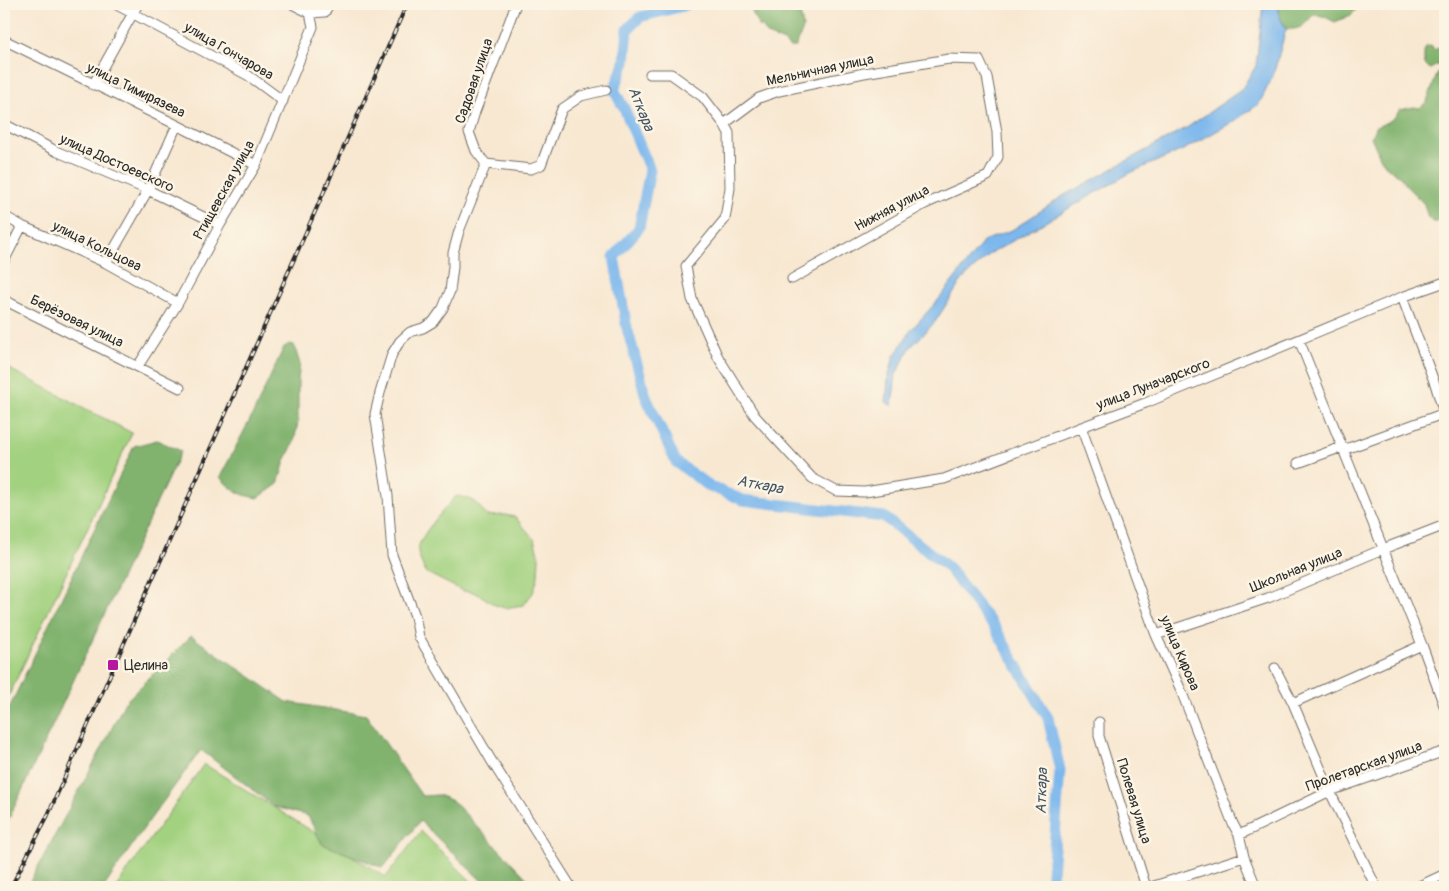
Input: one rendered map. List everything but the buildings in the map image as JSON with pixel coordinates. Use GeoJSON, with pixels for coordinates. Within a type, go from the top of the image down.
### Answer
{"type":"FeatureCollection","features":[{"type":"Feature","properties":{"kind":"street","name":"улица Гончарова"},"geometry":{"type":"LineString","coordinates":[[115,4],[249,76],[284,101]]}},
{"type":"Feature","properties":{"kind":"street"},"geometry":{"type":"LineString","coordinates":[[93,85],[138,4]]}},
{"type":"Feature","properties":{"kind":"street"},"geometry":{"type":"LineString","coordinates":[[292,4],[310,13],[325,12],[329,4]]}},
{"type":"Feature","properties":{"kind":"street","name":"Садовая улица"},"geometry":{"type":"LineString","coordinates":[[486,164],[476,151],[469,132],[516,4]]}},
{"type":"Feature","properties":{"kind":"street","name":"Ртищевская улица"},"geometry":{"type":"LineString","coordinates":[[138,366],[178,303],[220,225],[256,165],[313,27],[310,13]]}},
{"type":"Feature","properties":{"kind":"street","name":"улица Тимирязева"},"geometry":{"type":"LineString","coordinates":[[4,40],[93,85],[177,124],[256,165]]}},
{"type":"Feature","properties":{"kind":"street","name":"Мельничная улица"},"geometry":{"type":"LineString","coordinates":[[724,124],[759,98],[779,91],[864,73],[949,59],[979,60],[987,77],[997,132],[998,156]]}},
{"type":"Feature","properties":{"kind":"street"},"geometry":{"type":"LineString","coordinates":[[650,74],[672,74],[703,97],[724,124]]}},
{"type":"Feature","properties":{"kind":"street"},"geometry":{"type":"LineString","coordinates":[[571,887],[491,760],[419,637],[415,616],[392,555],[388,496],[375,414],[392,354],[400,341],[410,332],[433,322],[443,308],[450,291],[453,253],[459,232],[486,164],[531,170],[542,165],[562,109],[580,96],[606,90]]}},
{"type":"Feature","properties":{"kind":"street","name":"улица Достоевского"},"geometry":{"type":"LineString","coordinates":[[4,124],[58,152],[148,190],[220,225]]}},
{"type":"Feature","properties":{"kind":"street"},"geometry":{"type":"LineString","coordinates":[[106,263],[148,190],[177,124]]}},
{"type":"Feature","properties":{"kind":"street","name":"улица Луначарского"},"geometry":{"type":"LineString","coordinates":[[724,124],[729,133],[730,188],[725,218],[686,266],[692,299],[718,357],[755,416],[812,478],[836,492],[865,492],[944,479],[1148,402],[1402,297],[1445,282]]}},
{"type":"Feature","properties":{"kind":"street","name":"Нижняя улица"},"geometry":{"type":"LineString","coordinates":[[792,279],[925,204],[988,176],[998,156]]}},
{"type":"Feature","properties":{"kind":"street","name":"улица Кольцова"},"geometry":{"type":"LineString","coordinates":[[4,216],[22,226],[106,263],[178,303]]}},
{"type":"Feature","properties":{"kind":"street"},"geometry":{"type":"LineString","coordinates":[[4,261],[22,226]]}},
{"type":"Feature","properties":{"kind":"street"},"geometry":{"type":"LineString","coordinates":[[1298,463],[1445,413],[1402,297]]}},
{"type":"Feature","properties":{"kind":"street","name":"Берёзовая улица"},"geometry":{"type":"LineString","coordinates":[[4,300],[180,388]]}},
{"type":"Feature","properties":{"kind":"street"},"geometry":{"type":"LineString","coordinates":[[1299,340],[1422,645],[1445,708]]}},
{"type":"Feature","properties":{"kind":"street","name":"улица Кирова"},"geometry":{"type":"LineString","coordinates":[[1081,427],[1156,635],[1180,688],[1239,835],[1244,857],[1256,887]]}},
{"type":"Feature","properties":{"kind":"street","name":"Школьная улица"},"geometry":{"type":"LineString","coordinates":[[1156,635],[1268,598],[1445,525]]}},
{"type":"Feature","properties":{"kind":"street"},"geometry":{"type":"LineString","coordinates":[[1293,703],[1422,645]]}},
{"type":"Feature","properties":{"kind":"street"},"geometry":{"type":"LineString","coordinates":[[1276,668],[1330,791],[1376,887]]}},
{"type":"Feature","properties":{"kind":"street","name":"Полевая улица"},"geometry":{"type":"LineString","coordinates":[[1099,722],[1099,736],[1146,887]]}},
{"type":"Feature","properties":{"kind":"street","name":"Пролетарская улица"},"geometry":{"type":"LineString","coordinates":[[1239,835],[1330,791],[1445,751]]}},
{"type":"Feature","properties":{"kind":"street"},"geometry":{"type":"LineString","coordinates":[[1150,887],[1244,857]]}},
{"type":"Feature","properties":{"kind":"street"},"geometry":{"type":"LineString","coordinates":[[1416,887],[1445,874]]}},
{"type":"Feature","properties":{"kind":"green space"},"geometry":{"type":"Polygon","coordinates":[[[753,4],[797,4],[803,29],[796,47],[789,47],[784,42],[767,35],[763,27],[759,26],[752,12],[753,4]]]}},
{"type":"Feature","properties":{"kind":"green space"},"geometry":{"type":"Polygon","coordinates":[[[1278,4],[1361,4],[1351,15],[1335,22],[1323,16],[1313,15],[1301,26],[1295,29],[1286,29],[1280,18],[1278,4]]]}},
{"type":"Feature","properties":{"kind":"green space"},"geometry":{"type":"Polygon","coordinates":[[[1444,45],[1445,57],[1439,64],[1430,69],[1424,63],[1426,47],[1431,46],[1434,50],[1444,45]]]}},
{"type":"Feature","properties":{"kind":"green space"},"geometry":{"type":"Polygon","coordinates":[[[1445,69],[1445,229],[1439,220],[1432,222],[1428,218],[1424,204],[1405,185],[1400,176],[1388,168],[1381,159],[1371,137],[1375,128],[1393,119],[1400,110],[1414,107],[1420,108],[1427,101],[1438,72],[1445,69]]]}},
{"type":"Feature","properties":{"kind":"green space"},"geometry":{"type":"Polygon","coordinates":[[[290,344],[294,345],[300,364],[298,422],[294,442],[285,461],[278,484],[258,498],[246,496],[232,489],[220,477],[253,414],[284,347],[290,344]]]}},
{"type":"Feature","properties":{"kind":"green space"},"geometry":{"type":"Polygon","coordinates":[[[4,366],[132,433],[4,706],[4,366]]]}},
{"type":"Feature","properties":{"kind":"green space"},"geometry":{"type":"Polygon","coordinates":[[[157,440],[181,451],[4,829],[4,719],[134,446],[157,440]]]}},
{"type":"Feature","properties":{"kind":"green space"},"geometry":{"type":"Polygon","coordinates":[[[456,496],[467,498],[474,502],[487,516],[505,515],[515,517],[534,539],[539,557],[538,576],[533,593],[523,605],[505,608],[495,605],[473,592],[463,591],[425,572],[418,552],[419,546],[427,531],[456,496]]]}},
{"type":"Feature","properties":{"kind":"green space"},"geometry":{"type":"Polygon","coordinates":[[[191,636],[287,702],[366,715],[422,796],[438,795],[453,801],[535,887],[488,887],[420,821],[383,868],[322,844],[308,816],[275,807],[201,750],[146,825],[104,887],[27,887],[125,702],[191,636]]]}},
{"type":"Feature","properties":{"kind":"green space"},"geometry":{"type":"Polygon","coordinates":[[[204,764],[386,877],[421,831],[477,887],[116,887],[204,764]]]}},
{"type":"Feature","properties":{"kind":"water"},"geometry":{"type":"Polygon","coordinates":[[[1263,4],[1278,4],[1280,18],[1286,29],[1273,76],[1259,104],[1236,120],[1185,149],[1130,173],[990,254],[962,280],[935,322],[910,348],[896,374],[892,406],[886,402],[888,379],[894,356],[911,330],[939,299],[984,241],[1012,230],[1063,196],[1188,127],[1241,90],[1256,66],[1263,4]]]}},
{"type":"Feature","properties":{"kind":"waterway","name":"Аткара"},"geometry":{"type":"LineString","coordinates":[[688,4],[640,17],[628,29],[625,62],[614,90],[624,108],[650,170],[639,228],[614,257],[627,328],[646,397],[676,462],[709,486],[743,500],[884,517],[947,566],[995,628],[1048,718],[1060,770],[1051,887]]}},
{"type":"Feature","properties":{"kind":"railway"},"geometry":{"type":"LineString","coordinates":[[11,887],[48,815],[407,4]]}},
{"type":"Feature","properties":{"kind":"place","name":"Целина"},"geometry":{"type":"Point","coordinates":[113,665]}}]}
